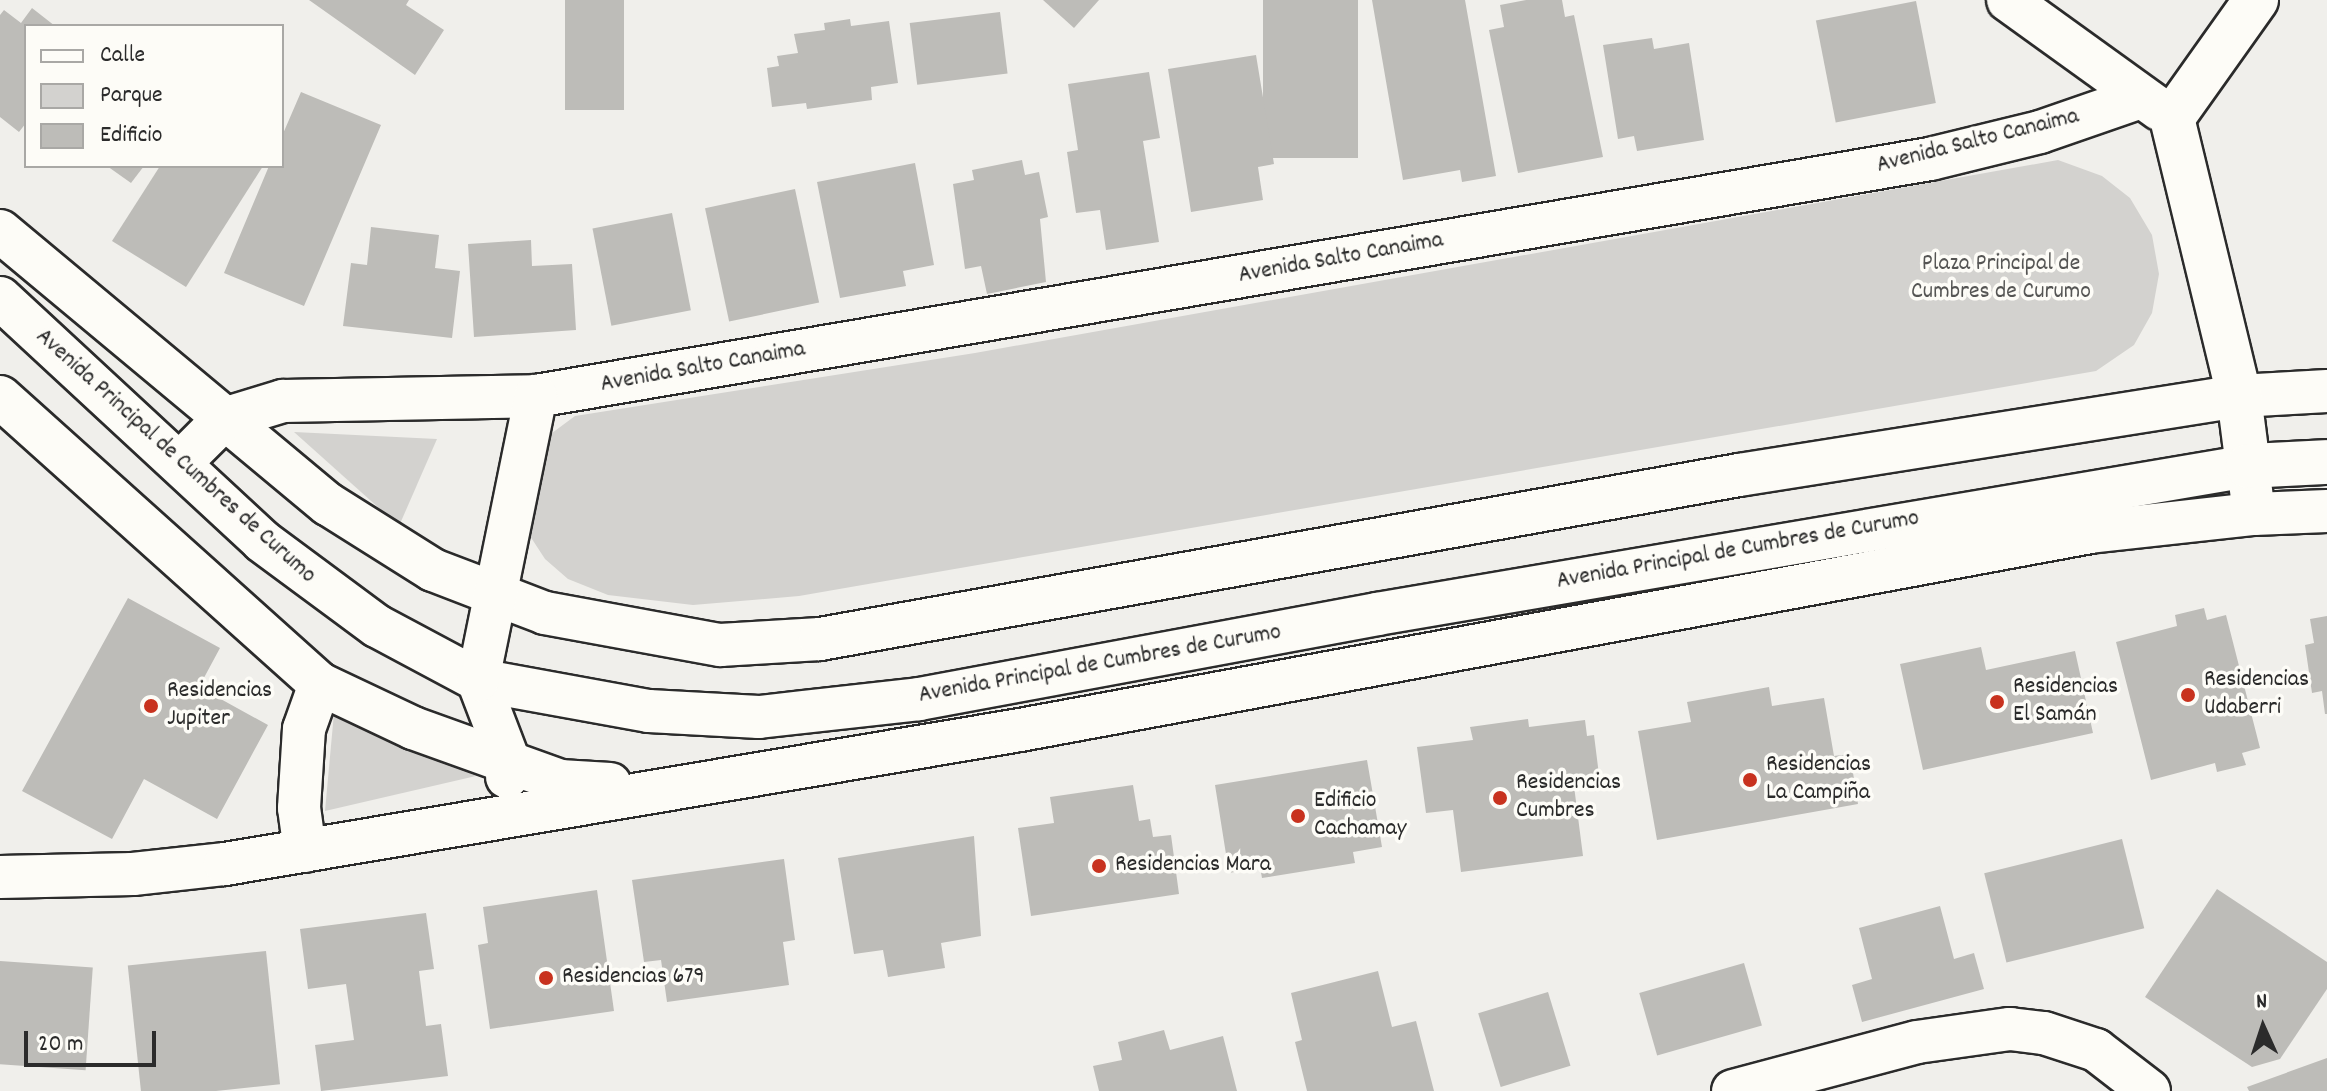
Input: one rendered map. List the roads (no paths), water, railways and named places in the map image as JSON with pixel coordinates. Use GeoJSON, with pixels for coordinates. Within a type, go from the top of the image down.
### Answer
{"type":"FeatureCollection","features":[{"type":"Feature","properties":{"kind":"main road"},"geometry":{"type":"LineString","coordinates":[[2248,466],[2239,396],[2156,107],[2256,0]]}},
{"type":"Feature","properties":{"kind":"main road","name":"Avenida Principal de Cumbres de Curumo"},"geometry":{"type":"LineString","coordinates":[[2248,466],[2327,462]]}},
{"type":"Feature","properties":{"kind":"street"},"geometry":{"type":"LineString","coordinates":[[2008,0],[2156,107]]}},
{"type":"Feature","properties":{"kind":"street","name":"Avenida Salto Canaima"},"geometry":{"type":"LineString","coordinates":[[180,463],[224,419],[283,401],[536,396],[1930,159],[2156,107]]}},
{"type":"Feature","properties":{"kind":"street"},"geometry":{"type":"LineString","coordinates":[[0,231],[224,419],[353,522],[433,570],[492,596],[545,613],[672,640],[792,642],[1739,475],[2239,396],[2327,391]]}},
{"type":"Feature","properties":{"kind":"street","name":"Avenida Principal de Cumbres de Curumo"},"geometry":{"type":"LineString","coordinates":[[0,298],[317,586],[377,626],[478,680],[649,711],[759,717],[836,711],[2248,466]]}},
{"type":"Feature","properties":{"kind":"street"},"geometry":{"type":"LineString","coordinates":[[498,817],[510,764],[478,680],[492,596],[536,396]]}},
{"type":"Feature","properties":{"kind":"street","name":"Avenida Principal de Cumbres de Curumo"},"geometry":{"type":"LineString","coordinates":[[0,397],[320,684],[413,728],[560,781],[670,787]]}},
{"type":"Feature","properties":{"kind":"street"},"geometry":{"type":"LineString","coordinates":[[2248,466],[2254,514]]}},
{"type":"Feature","properties":{"kind":"street","name":"Avenida Principal de Cumbres de Curumo"},"geometry":{"type":"LineString","coordinates":[[0,877],[133,874],[305,851],[1020,730],[2090,532],[2254,514],[2327,511]]}},
{"type":"Feature","properties":{"kind":"street"},"geometry":{"type":"LineString","coordinates":[[305,851],[299,808],[303,742],[320,684]]}},
{"type":"Feature","properties":{"kind":"street"},"geometry":{"type":"LineString","coordinates":[[1733,1091],[1917,1042],[2010,1029],[2044,1033],[2096,1050],[2149,1091]]}},
{"type":"Feature","properties":{"kind":"place","name":"Residencias Udaberri"},"geometry":{"type":"Point","coordinates":[2188,695]}},
{"type":"Feature","properties":{"kind":"place","name":"Residencias El Samán"},"geometry":{"type":"Point","coordinates":[1997,702]}},
{"type":"Feature","properties":{"kind":"place","name":"Residencias Jupiter"},"geometry":{"type":"Point","coordinates":[151,706]}},
{"type":"Feature","properties":{"kind":"place","name":"Residencias La Campiña"},"geometry":{"type":"Point","coordinates":[1750,780]}},
{"type":"Feature","properties":{"kind":"place","name":"Residencias Cumbres"},"geometry":{"type":"Point","coordinates":[1500,798]}},
{"type":"Feature","properties":{"kind":"place","name":"Edificio Cachamay"},"geometry":{"type":"Point","coordinates":[1298,816]}},
{"type":"Feature","properties":{"kind":"place","name":"Residencias Mara"},"geometry":{"type":"Point","coordinates":[1099,866]}},
{"type":"Feature","properties":{"kind":"place","name":"Residencias 679"},"geometry":{"type":"Point","coordinates":[546,978]}},
{"type":"Feature","properties":{"kind":"park label","name":"Plaza Principal de Cumbres de Curumo"},"geometry":{"type":"Point","coordinates":[2001,279]}}]}
